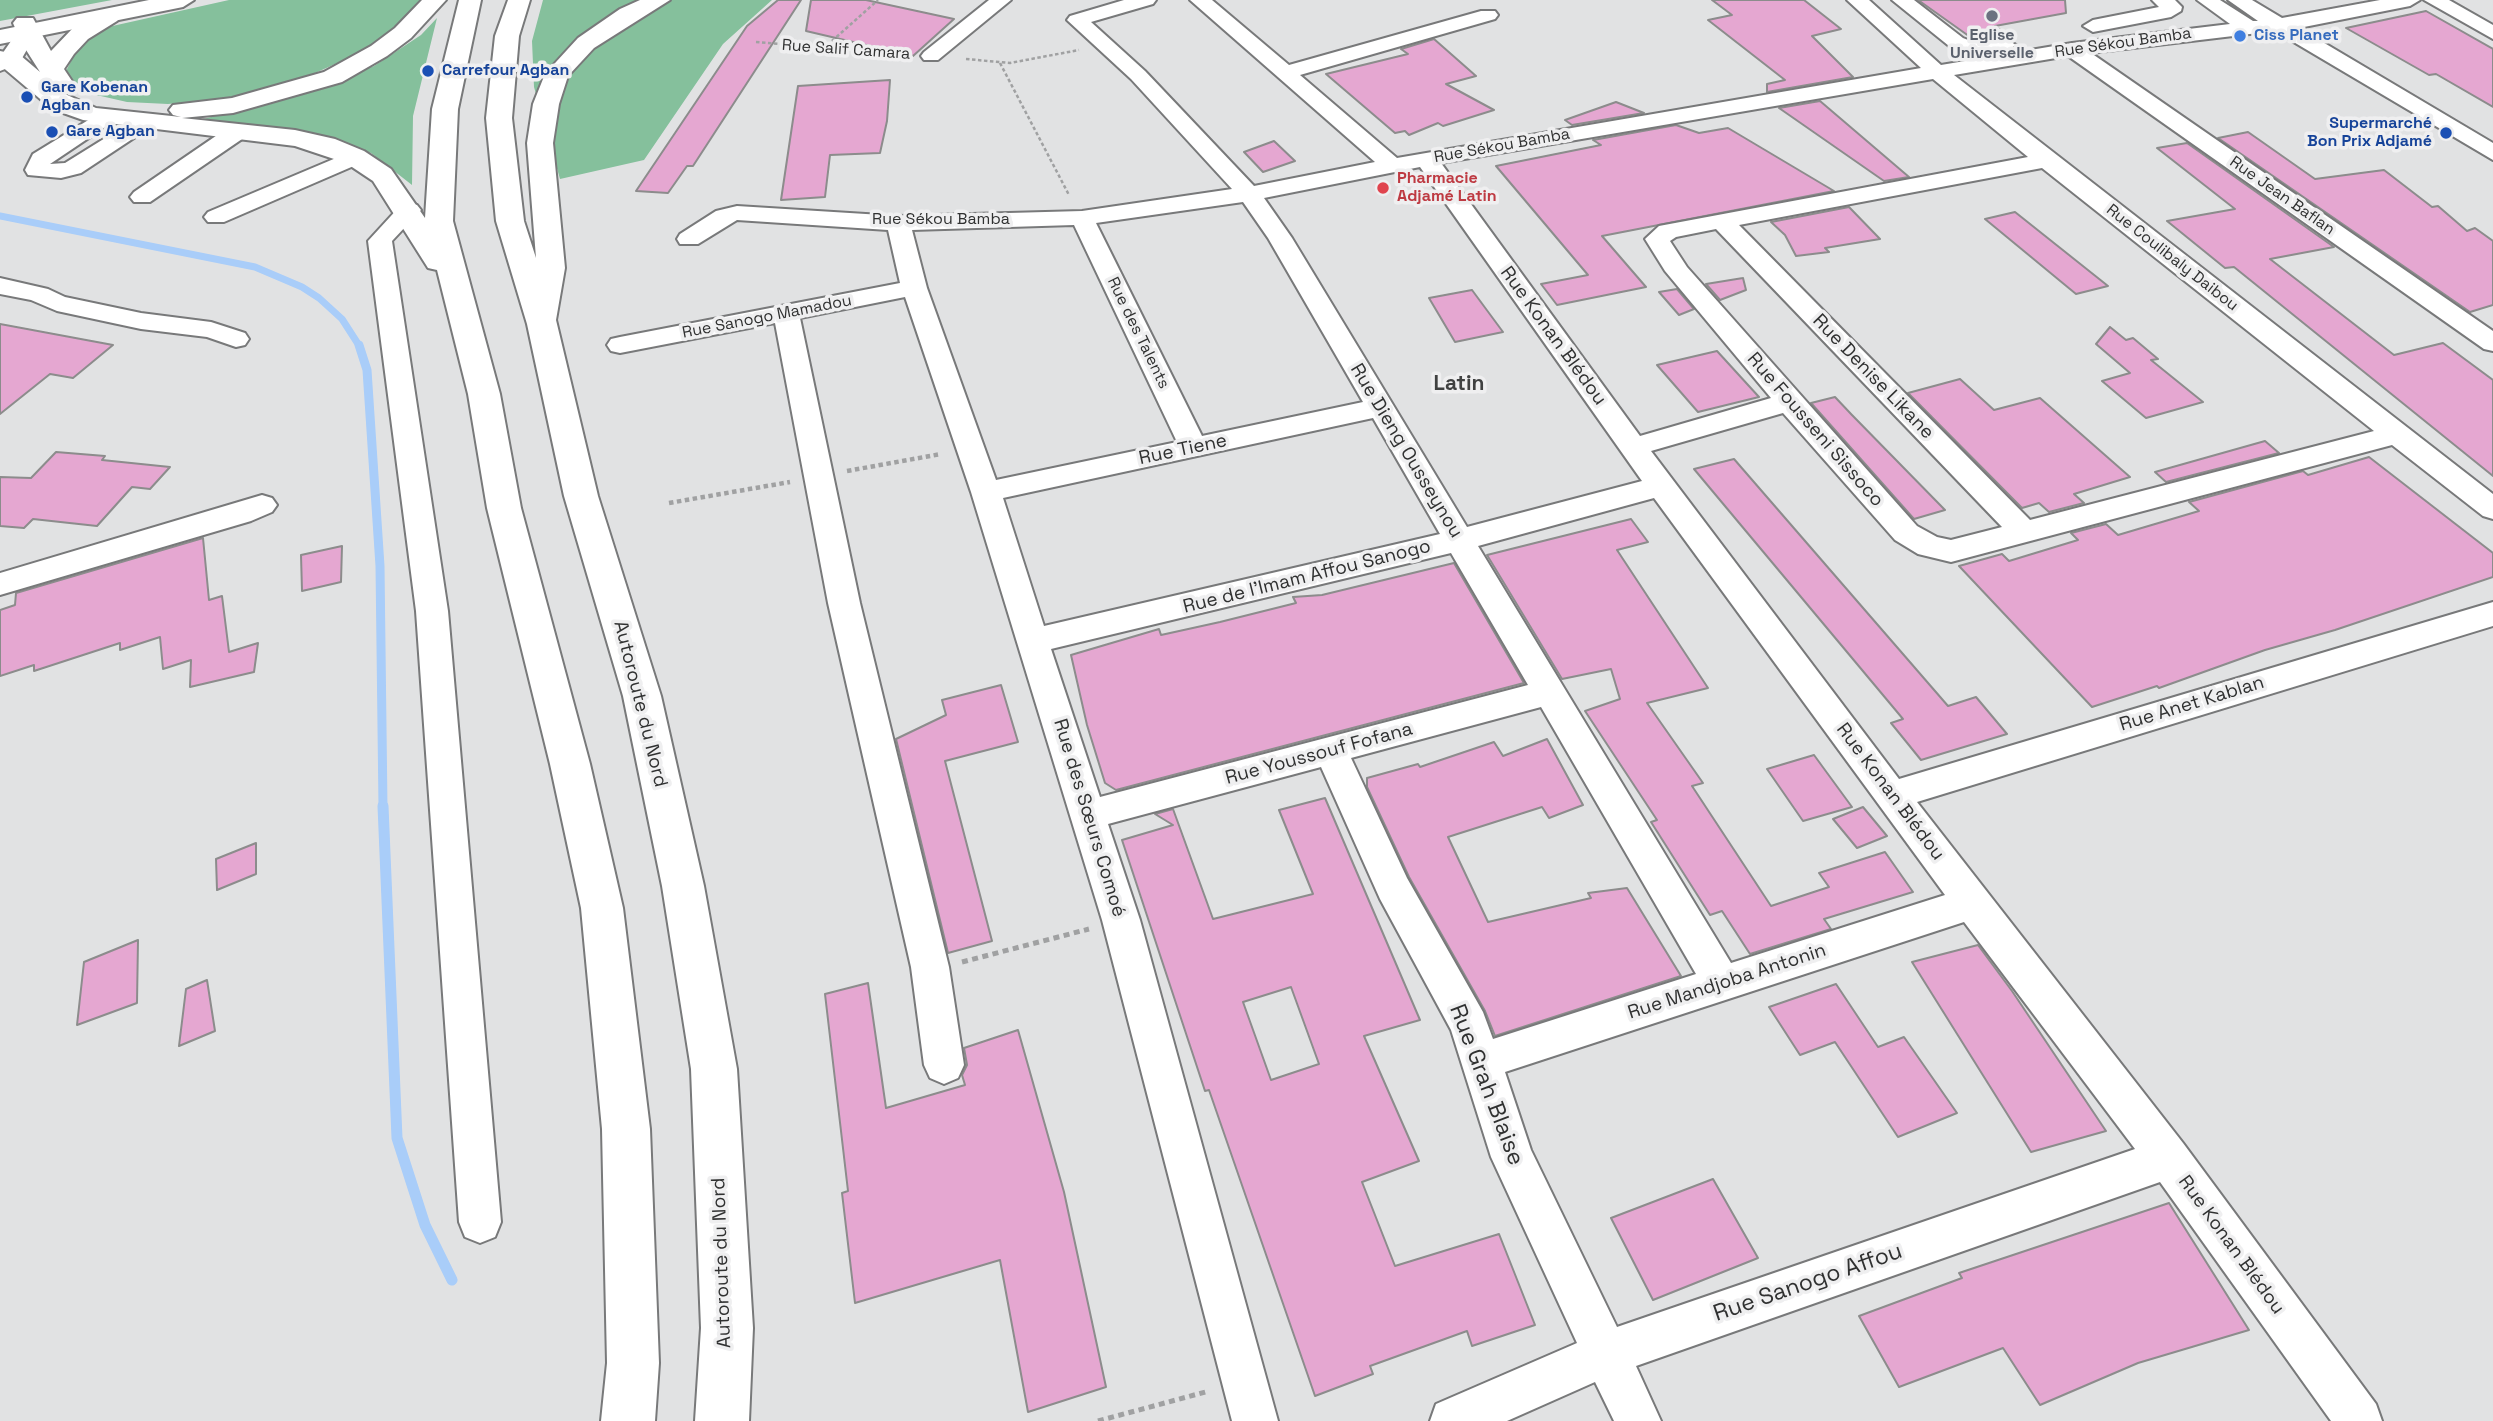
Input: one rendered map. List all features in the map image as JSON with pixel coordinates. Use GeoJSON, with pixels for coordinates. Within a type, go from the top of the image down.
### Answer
{"type":"FeatureCollection","features":[{"type":"Feature","properties":{"kind":"main road"},"geometry":{"type":"LineString","coordinates":[[142,0],[26,27],[2,45],[61,104],[103,118],[295,138],[326,145],[355,157],[382,175],[409,210],[431,253],[454,283]]}},
{"type":"Feature","properties":{"kind":"main road"},"geometry":{"type":"LineString","coordinates":[[26,27],[109,16],[183,0]]}},
{"type":"Feature","properties":{"kind":"main road"},"geometry":{"type":"LineString","coordinates":[[26,27],[51,71],[67,91],[117,110],[155,112],[233,105],[302,87],[364,62],[403,33],[435,0]]}},
{"type":"Feature","properties":{"kind":"main road"},"geometry":{"type":"LineString","coordinates":[[470,0],[445,109],[439,221],[484,394],[504,508],[570,764],[602,908],[626,1129],[633,1363],[628,1421]]}},
{"type":"Feature","properties":{"kind":"main road","name":"Autoroute du Nord"},"geometry":{"type":"LineString","coordinates":[[519,0],[506,36],[499,118],[500,148],[510,221],[542,324],[581,496],[642,696],[683,886],[712,1056],[727,1328],[722,1421]]}},
{"type":"Feature","properties":{"kind":"main road"},"geometry":{"type":"LineString","coordinates":[[542,324],[551,268],[540,143],[546,104],[557,74],[586,43],[628,14],[659,0]]}},
{"type":"Feature","properties":{"kind":"main road"},"geometry":{"type":"LineString","coordinates":[[51,71],[64,50],[80,34],[109,16]]}},
{"type":"Feature","properties":{"kind":"street","name":"Rue Salif Camara"},"geometry":{"type":"LineString","coordinates":[[932,55],[1001,0]]}},
{"type":"Feature","properties":{"kind":"street","name":"Rue Dieng Ousseynou"},"geometry":{"type":"LineString","coordinates":[[1146,0],[1077,20],[1138,75],[1250,194],[1280,238],[1722,984]]}},
{"type":"Feature","properties":{"kind":"street"},"geometry":{"type":"LineString","coordinates":[[1200,0],[1392,165]]}},
{"type":"Feature","properties":{"kind":"street","name":"Rue Coulibaly Daibou"},"geometry":{"type":"LineString","coordinates":[[1857,0],[1938,73],[2046,160],[2493,509]]}},
{"type":"Feature","properties":{"kind":"street"},"geometry":{"type":"LineString","coordinates":[[1902,0],[1956,42],[1971,48],[1991,48],[2171,11],[2172,7],[2162,0]]}},
{"type":"Feature","properties":{"kind":"street"},"geometry":{"type":"LineString","coordinates":[[2207,0],[2248,27]]}},
{"type":"Feature","properties":{"kind":"street"},"geometry":{"type":"LineString","coordinates":[[2238,0],[2493,153]]}},
{"type":"Feature","properties":{"kind":"street"},"geometry":{"type":"LineString","coordinates":[[2263,0],[2493,137]]}},
{"type":"Feature","properties":{"kind":"street","name":"Rue Sékou Bamba"},"geometry":{"type":"LineString","coordinates":[[689,239],[724,216],[737,214],[898,223],[1082,219],[1250,194],[1426,159],[2072,50],[2299,22],[2410,0]]}},
{"type":"Feature","properties":{"kind":"street"},"geometry":{"type":"LineString","coordinates":[[2434,0],[2493,33]]}},
{"type":"Feature","properties":{"kind":"street"},"geometry":{"type":"LineString","coordinates":[[1285,73],[1488,15]]}},
{"type":"Feature","properties":{"kind":"street","name":"Rue Jean Baflan"},"geometry":{"type":"LineString","coordinates":[[2072,50],[2493,343]]}},
{"type":"Feature","properties":{"kind":"street"},"geometry":{"type":"LineString","coordinates":[[103,118],[41,159],[36,170],[61,171],[74,168],[147,122]]}},
{"type":"Feature","properties":{"kind":"street"},"geometry":{"type":"LineString","coordinates":[[142,197],[237,132]]}},
{"type":"Feature","properties":{"kind":"street"},"geometry":{"type":"LineString","coordinates":[[216,218],[355,157]]}},
{"type":"Feature","properties":{"kind":"street","name":"Rue Konan Blédou"},"geometry":{"type":"LineString","coordinates":[[1426,159],[1661,486],[1972,903],[2168,1158],[2359,1421]]}},
{"type":"Feature","properties":{"kind":"street","name":"Rue Fousseni Sissoco"},"geometry":{"type":"LineString","coordinates":[[2046,160],[1668,231],[1657,239],[1659,246],[1788,402],[1906,533],[1951,551],[2398,434]]}},
{"type":"Feature","properties":{"kind":"street"},"geometry":{"type":"LineString","coordinates":[[409,210],[380,241],[432,611],[480,1222]]}},
{"type":"Feature","properties":{"kind":"street","name":"Rue des Talents"},"geometry":{"type":"LineString","coordinates":[[1082,219],[1194,448]]}},
{"type":"Feature","properties":{"kind":"street","name":"Rue Denise Likane"},"geometry":{"type":"LineString","coordinates":[[1722,221],[2025,533]]}},
{"type":"Feature","properties":{"kind":"street","name":"Rue des Sœurs Comoé"},"geometry":{"type":"LineString","coordinates":[[898,223],[914,288],[986,492],[1121,920],[1255,1421]]}},
{"type":"Feature","properties":{"kind":"street"},"geometry":{"type":"LineString","coordinates":[[0,286],[39,294],[57,303],[141,321],[211,330],[236,338]]}},
{"type":"Feature","properties":{"kind":"street","name":"Rue Sanogo Mamadou"},"geometry":{"type":"LineString","coordinates":[[620,345],[914,288]]}},
{"type":"Feature","properties":{"kind":"street"},"geometry":{"type":"LineString","coordinates":[[786,313],[844,603],[930,967],[944,1065]]}},
{"type":"Feature","properties":{"kind":"street"},"geometry":{"type":"LineString","coordinates":[[1633,447],[1788,402]]}},
{"type":"Feature","properties":{"kind":"street","name":"Rue Tiene"},"geometry":{"type":"LineString","coordinates":[[986,492],[1379,408]]}},
{"type":"Feature","properties":{"kind":"street","name":"Rue de l'Imam Affou Sanogo"},"geometry":{"type":"LineString","coordinates":[[1033,641],[1460,540],[1661,486]]}},
{"type":"Feature","properties":{"kind":"street"},"geometry":{"type":"LineString","coordinates":[[0,584],[262,505]]}},
{"type":"Feature","properties":{"kind":"street","name":"Rue Anet Kablan"},"geometry":{"type":"LineString","coordinates":[[1892,795],[2493,614]]}},
{"type":"Feature","properties":{"kind":"street","name":"Rue Youssouf Fofana"},"geometry":{"type":"LineString","coordinates":[[1088,816],[1550,692]]}},
{"type":"Feature","properties":{"kind":"street","name":"Rue Grah Blaise"},"geometry":{"type":"LineString","coordinates":[[1331,751],[1393,888],[1469,1025],[1512,1157],[1638,1421]]}},
{"type":"Feature","properties":{"kind":"street","name":"Rue Mandjoba Antonin"},"geometry":{"type":"LineString","coordinates":[[1482,1061],[1972,903]]}},
{"type":"Feature","properties":{"kind":"street","name":"Rue Sanogo Affou"},"geometry":{"type":"LineString","coordinates":[[1453,1421],[1605,1354],[2168,1158]]}},
{"type":"Feature","properties":{"kind":"path"},"geometry":{"type":"LineString","coordinates":[[823,50],[878,0]]}},
{"type":"Feature","properties":{"kind":"path","name":"Rue Salif Camara"},"geometry":{"type":"LineString","coordinates":[[757,41],[823,50],[932,55]]}},
{"type":"Feature","properties":{"kind":"path"},"geometry":{"type":"LineString","coordinates":[[1082,219],[1000,63],[1104,45]]}},
{"type":"Feature","properties":{"kind":"path"},"geometry":{"type":"LineString","coordinates":[[930,967],[948,966],[1121,920]]}},
{"type":"Feature","properties":{"kind":"path"},"geometry":{"type":"LineString","coordinates":[[1098,1421],[1243,1382]]}},
{"type":"Feature","properties":{"kind":"green space"},"geometry":{"type":"Polygon","coordinates":[[[0,0],[112,0],[0,21],[0,0]]]}},
{"type":"Feature","properties":{"kind":"green space"},"geometry":{"type":"Polygon","coordinates":[[[229,0],[422,0],[393,31],[362,52],[286,86],[245,97],[168,104],[127,102],[92,94],[73,84],[66,71],[75,53],[99,29],[229,0]]]}},
{"type":"Feature","properties":{"kind":"green space"},"geometry":{"type":"Polygon","coordinates":[[[543,0],[772,0],[723,44],[644,160],[560,179],[534,87],[532,41],[543,0]]]}},
{"type":"Feature","properties":{"kind":"green space"},"geometry":{"type":"Polygon","coordinates":[[[437,18],[413,116],[412,185],[371,153],[323,137],[281,128],[203,119],[315,91],[374,66],[421,35],[437,18]]]}},
{"type":"Feature","properties":{"kind":"building"},"geometry":{"type":"Polygon","coordinates":[[[778,0],[801,0],[693,166],[687,166],[668,193],[636,191],[747,26],[778,0]]]}},
{"type":"Feature","properties":{"kind":"building"},"geometry":{"type":"Polygon","coordinates":[[[811,0],[866,0],[954,19],[913,56],[806,31],[811,0]]]}},
{"type":"Feature","properties":{"kind":"building"},"geometry":{"type":"Polygon","coordinates":[[[1712,0],[1804,0],[1841,29],[1812,36],[1853,77],[1767,92],[1767,84],[1785,80],[1708,20],[1732,15],[1712,0]]]}},
{"type":"Feature","properties":{"kind":"building","name":"Eglise Universelle"},"geometry":{"type":"Polygon","coordinates":[[[1918,0],[2065,0],[2066,13],[1995,26],[2015,40],[2006,36],[1973,39],[1918,0]]]}},
{"type":"Feature","properties":{"kind":"building"},"geometry":{"type":"Polygon","coordinates":[[[2426,11],[2493,49],[2493,107],[2436,74],[2429,75],[2346,28],[2426,11]]]}},
{"type":"Feature","properties":{"kind":"building"},"geometry":{"type":"Polygon","coordinates":[[[1434,39],[1476,76],[1446,84],[1494,110],[1443,126],[1438,123],[1409,135],[1405,131],[1395,133],[1326,74],[1408,54],[1401,49],[1434,39]]]}},
{"type":"Feature","properties":{"kind":"building"},"geometry":{"type":"Polygon","coordinates":[[[890,80],[887,121],[880,153],[830,155],[825,197],[781,200],[798,86],[890,80]]]}},
{"type":"Feature","properties":{"kind":"building"},"geometry":{"type":"Polygon","coordinates":[[[1820,101],[1909,177],[1884,181],[1779,108],[1820,101]]]}},
{"type":"Feature","properties":{"kind":"building"},"geometry":{"type":"Polygon","coordinates":[[[1616,102],[1644,113],[1572,125],[1565,120],[1616,102]]]}},
{"type":"Feature","properties":{"kind":"building"},"geometry":{"type":"Polygon","coordinates":[[[1676,125],[1699,133],[1728,128],[1834,191],[1602,236],[1646,287],[1557,305],[1541,284],[1588,275],[1496,166],[1601,145],[1593,140],[1676,125]]]}},
{"type":"Feature","properties":{"kind":"building"},"geometry":{"type":"Polygon","coordinates":[[[2248,132],[2315,179],[2384,170],[2432,207],[2438,206],[2467,231],[2475,228],[2493,241],[2493,305],[2470,312],[2218,138],[2248,132]]]}},
{"type":"Feature","properties":{"kind":"building"},"geometry":{"type":"Polygon","coordinates":[[[1274,141],[1295,161],[1263,172],[1244,152],[1274,141]]]}},
{"type":"Feature","properties":{"kind":"building"},"geometry":{"type":"Polygon","coordinates":[[[2187,143],[2334,247],[2270,259],[2394,355],[2443,343],[2493,380],[2493,476],[2234,267],[2225,268],[2167,221],[2235,209],[2157,148],[2187,143]]]}},
{"type":"Feature","properties":{"kind":"building"},"geometry":{"type":"Polygon","coordinates":[[[1849,207],[1880,239],[1825,248],[1829,252],[1796,256],[1785,235],[1771,222],[1849,207]]]}},
{"type":"Feature","properties":{"kind":"building"},"geometry":{"type":"Polygon","coordinates":[[[2015,212],[2108,286],[2076,294],[1985,219],[2015,212]]]}},
{"type":"Feature","properties":{"kind":"building"},"geometry":{"type":"Polygon","coordinates":[[[1743,278],[1746,290],[1720,300],[1706,284],[1743,278]]]}},
{"type":"Feature","properties":{"kind":"building"},"geometry":{"type":"Polygon","coordinates":[[[1677,289],[1694,309],[1679,315],[1659,292],[1677,289]]]}},
{"type":"Feature","properties":{"kind":"building"},"geometry":{"type":"Polygon","coordinates":[[[1472,290],[1503,332],[1455,342],[1429,298],[1472,290]]]}},
{"type":"Feature","properties":{"kind":"building"},"geometry":{"type":"Polygon","coordinates":[[[0,324],[113,345],[73,378],[50,374],[0,414],[0,324]]]}},
{"type":"Feature","properties":{"kind":"building"},"geometry":{"type":"Polygon","coordinates":[[[2110,327],[2126,340],[2133,338],[2158,359],[2151,360],[2203,402],[2146,418],[2102,381],[2130,373],[2096,344],[2110,327]]]}},
{"type":"Feature","properties":{"kind":"building"},"geometry":{"type":"Polygon","coordinates":[[[1717,351],[1759,397],[1698,412],[1657,365],[1717,351]]]}},
{"type":"Feature","properties":{"kind":"building"},"geometry":{"type":"Polygon","coordinates":[[[1960,379],[1994,410],[2040,398],[2130,477],[2074,494],[2084,503],[2049,512],[2039,503],[2022,508],[1908,393],[1960,379]]]}},
{"type":"Feature","properties":{"kind":"building"},"geometry":{"type":"Polygon","coordinates":[[[1835,397],[1945,510],[1914,519],[1811,403],[1835,397]]]}},
{"type":"Feature","properties":{"kind":"building"},"geometry":{"type":"Polygon","coordinates":[[[2265,441],[2279,453],[2166,482],[2155,472],[2265,441]]]}},
{"type":"Feature","properties":{"kind":"building"},"geometry":{"type":"Polygon","coordinates":[[[56,452],[105,456],[102,460],[170,467],[150,489],[132,487],[97,526],[33,519],[24,528],[0,526],[0,477],[31,478],[56,452]]]}},
{"type":"Feature","properties":{"kind":"building"},"geometry":{"type":"Polygon","coordinates":[[[2369,457],[2493,553],[2493,577],[2335,630],[2265,650],[2159,688],[2157,686],[2092,707],[1959,566],[2002,554],[2009,561],[2078,540],[2071,533],[2106,524],[2118,535],[2199,511],[2189,502],[2303,471],[2308,475],[2369,457]]]}},
{"type":"Feature","properties":{"kind":"building"},"geometry":{"type":"Polygon","coordinates":[[[1734,459],[1948,706],[1976,697],[2007,734],[1921,760],[1891,723],[1903,719],[1694,469],[1734,459]]]}},
{"type":"Feature","properties":{"kind":"building"},"geometry":{"type":"Polygon","coordinates":[[[1631,519],[1648,542],[1617,550],[1708,688],[1647,703],[1703,783],[1692,786],[1771,906],[1829,887],[1819,873],[1885,852],[1913,892],[1824,919],[1831,929],[1750,954],[1722,911],[1710,915],[1651,822],[1657,820],[1585,711],[1620,699],[1611,669],[1562,679],[1487,555],[1631,519]]]}},
{"type":"Feature","properties":{"kind":"building"},"geometry":{"type":"Polygon","coordinates":[[[203,538],[209,600],[222,596],[229,652],[258,643],[254,672],[190,687],[191,660],[163,669],[160,637],[120,650],[120,643],[34,671],[34,665],[0,676],[0,610],[15,605],[16,593],[203,538]]]}},
{"type":"Feature","properties":{"kind":"building"},"geometry":{"type":"Polygon","coordinates":[[[342,546],[341,582],[302,591],[301,555],[342,546]]]}},
{"type":"Feature","properties":{"kind":"building"},"geometry":{"type":"Polygon","coordinates":[[[1454,563],[1524,683],[1116,790],[1105,783],[1087,725],[1071,655],[1159,629],[1161,635],[1220,622],[1296,603],[1293,597],[1322,595],[1454,563]]]}},
{"type":"Feature","properties":{"kind":"building"},"geometry":{"type":"Polygon","coordinates":[[[1001,685],[1018,742],[945,761],[992,941],[948,953],[896,739],[946,715],[942,700],[1001,685]]]}},
{"type":"Feature","properties":{"kind":"building"},"geometry":{"type":"Polygon","coordinates":[[[1547,739],[1583,805],[1549,818],[1542,807],[1448,837],[1488,922],[1591,898],[1588,893],[1627,888],[1681,976],[1495,1036],[1485,1011],[1409,877],[1367,787],[1367,778],[1418,764],[1420,767],[1494,742],[1503,756],[1547,739]]]}},
{"type":"Feature","properties":{"kind":"building"},"geometry":{"type":"Polygon","coordinates":[[[1814,755],[1852,807],[1803,821],[1767,769],[1814,755]]]}},
{"type":"Feature","properties":{"kind":"building"},"geometry":{"type":"Polygon","coordinates":[[[1325,798],[1420,1020],[1364,1036],[1419,1161],[1362,1182],[1395,1266],[1499,1234],[1535,1325],[1472,1346],[1467,1331],[1370,1366],[1373,1374],[1315,1396],[1209,1090],[1205,1091],[1122,840],[1173,825],[1155,814],[1173,809],[1213,919],[1313,894],[1279,810],[1325,798]],[[1291,987],[1243,1002],[1271,1080],[1319,1064],[1291,987]]]}},
{"type":"Feature","properties":{"kind":"building"},"geometry":{"type":"Polygon","coordinates":[[[1863,807],[1887,836],[1857,848],[1833,819],[1863,807]]]}},
{"type":"Feature","properties":{"kind":"building"},"geometry":{"type":"Polygon","coordinates":[[[256,843],[256,874],[217,890],[216,859],[256,843]]]}},
{"type":"Feature","properties":{"kind":"building"},"geometry":{"type":"Polygon","coordinates":[[[138,940],[137,1003],[77,1025],[84,962],[138,940]]]}},
{"type":"Feature","properties":{"kind":"building"},"geometry":{"type":"Polygon","coordinates":[[[1978,945],[2106,1131],[2031,1152],[1912,962],[1978,945]]]}},
{"type":"Feature","properties":{"kind":"building"},"geometry":{"type":"Polygon","coordinates":[[[207,980],[215,1031],[179,1046],[186,989],[207,980]]]}},
{"type":"Feature","properties":{"kind":"building"},"geometry":{"type":"Polygon","coordinates":[[[868,983],[886,1108],[965,1085],[962,1075],[967,1065],[964,1048],[1018,1030],[1064,1192],[1106,1387],[1028,1412],[1000,1260],[855,1303],[842,1193],[848,1191],[825,994],[868,983]]]}},
{"type":"Feature","properties":{"kind":"building"},"geometry":{"type":"Polygon","coordinates":[[[1836,984],[1878,1047],[1904,1037],[1957,1113],[1898,1137],[1835,1042],[1800,1055],[1769,1007],[1836,984]]]}},
{"type":"Feature","properties":{"kind":"building"},"geometry":{"type":"Polygon","coordinates":[[[1713,1179],[1758,1258],[1653,1300],[1611,1218],[1713,1179]]]}},
{"type":"Feature","properties":{"kind":"building"},"geometry":{"type":"Polygon","coordinates":[[[2169,1203],[2249,1330],[2138,1363],[2040,1405],[2003,1348],[1899,1387],[1859,1316],[1962,1278],[1959,1273],[2169,1203]]]}},
{"type":"Feature","properties":{"kind":"waterway"},"geometry":{"type":"LineString","coordinates":[[0,216],[255,267],[302,287],[319,298],[342,319],[359,346]]}},
{"type":"Feature","properties":{"kind":"waterway"},"geometry":{"type":"LineString","coordinates":[[359,346],[367,370],[380,566],[383,808]]}},
{"type":"Feature","properties":{"kind":"waterway"},"geometry":{"type":"LineString","coordinates":[[383,806],[397,1138],[425,1225],[452,1280]]}},
{"type":"Feature","properties":{"kind":"place","name":"Eglise Universelle"},"geometry":{"type":"Point","coordinates":[1992,16]}},
{"type":"Feature","properties":{"kind":"place","name":"Ciss Planet"},"geometry":{"type":"Point","coordinates":[2240,36]}},
{"type":"Feature","properties":{"kind":"place","name":"Carrefour Agban"},"geometry":{"type":"Point","coordinates":[428,71]}},
{"type":"Feature","properties":{"kind":"place","name":"Gare Kobenan Agban"},"geometry":{"type":"Point","coordinates":[27,97]}},
{"type":"Feature","properties":{"kind":"place","name":"Gare Agban"},"geometry":{"type":"Point","coordinates":[52,132]}},
{"type":"Feature","properties":{"kind":"place","name":"Supermarché Bon Prix Adjamé"},"geometry":{"type":"Point","coordinates":[2446,133]}},
{"type":"Feature","properties":{"kind":"place","name":"Pharmacie Adjamé Latin"},"geometry":{"type":"Point","coordinates":[1383,188]}},
{"type":"Feature","properties":{"kind":"district","name":"Latin"},"geometry":{"type":"Point","coordinates":[1459,384]}}]}
